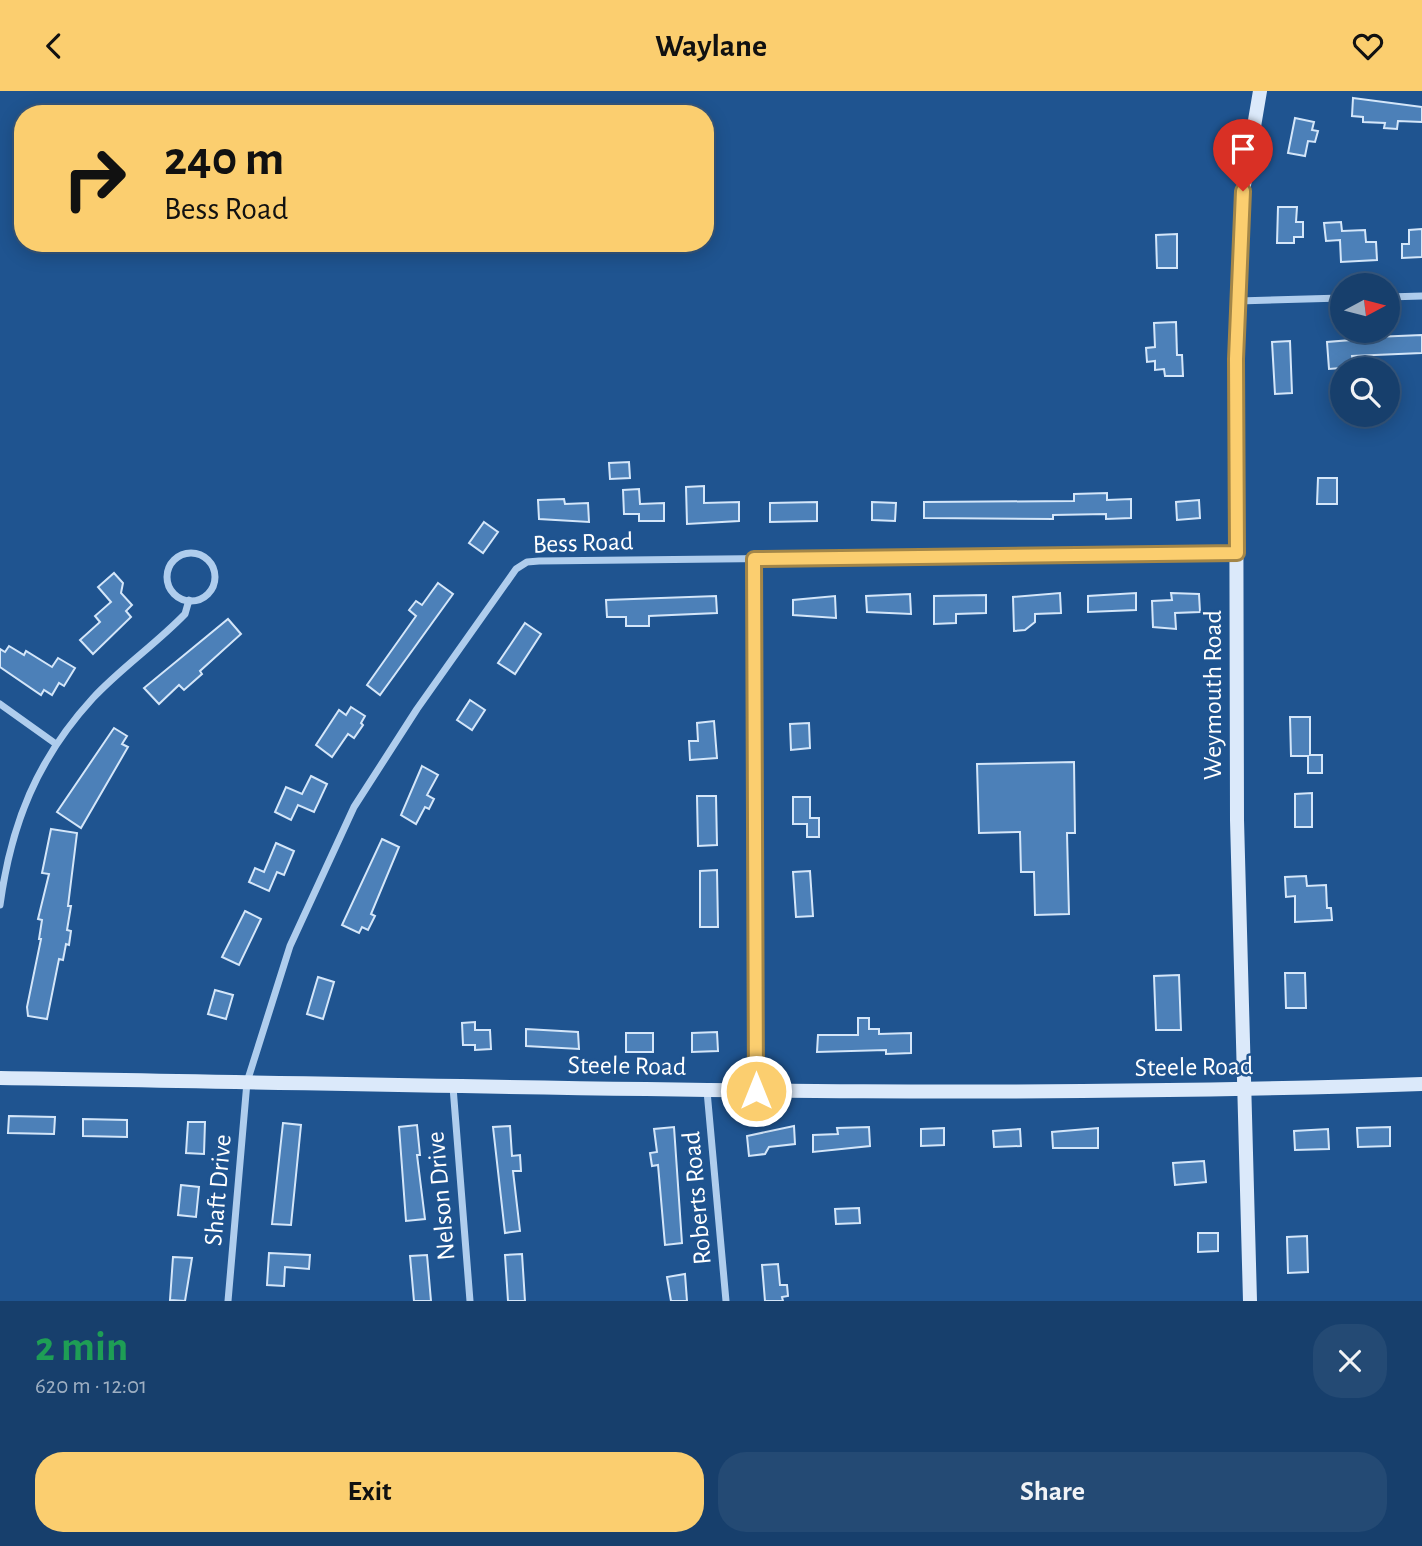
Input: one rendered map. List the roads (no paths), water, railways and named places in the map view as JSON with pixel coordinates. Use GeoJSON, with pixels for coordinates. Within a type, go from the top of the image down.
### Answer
{"type":"FeatureCollection","features":[{"type":"Feature","properties":{"kind":"street","name":"Weymouth Road"},"geometry":{"type":"LineString","coordinates":[[1250,1301],[1237,820],[1237,301],[1243,191],[1260,91]]}},
{"type":"Feature","properties":{"kind":"street"},"geometry":{"type":"LineString","coordinates":[[1400,297],[1422,296]]}},
{"type":"Feature","properties":{"kind":"street"},"geometry":{"type":"LineString","coordinates":[[1237,301],[1330,298]]}},
{"type":"Feature","properties":{"kind":"street"},"geometry":{"type":"LineString","coordinates":[[192,553],[207,559],[215,574],[211,590],[198,600],[189,600],[170,589],[167,575],[178,556],[192,553]]}},
{"type":"Feature","properties":{"kind":"street","name":"Bess Road"},"geometry":{"type":"LineString","coordinates":[[247,1082],[290,946],[354,807],[417,709],[516,569],[539,561],[1237,553]]}},
{"type":"Feature","properties":{"kind":"street"},"geometry":{"type":"LineString","coordinates":[[754,559],[756,1091]]}},
{"type":"Feature","properties":{"kind":"street"},"geometry":{"type":"LineString","coordinates":[[0,905],[15,827],[56,744],[94,697],[185,614],[189,600]]}},
{"type":"Feature","properties":{"kind":"street"},"geometry":{"type":"LineString","coordinates":[[0,704],[56,744]]}},
{"type":"Feature","properties":{"kind":"street","name":"Steele Road"},"geometry":{"type":"LineString","coordinates":[[0,1078],[708,1091],[1243,1091],[1422,1084]]}},
{"type":"Feature","properties":{"kind":"street","name":"Shaft Drive"},"geometry":{"type":"LineString","coordinates":[[228,1301],[247,1082]]}},
{"type":"Feature","properties":{"kind":"street","name":"Nelson Drive"},"geometry":{"type":"LineString","coordinates":[[453,1087],[470,1301]]}},
{"type":"Feature","properties":{"kind":"street","name":"Roberts Road"},"geometry":{"type":"LineString","coordinates":[[708,1091],[726,1301]]}}]}
